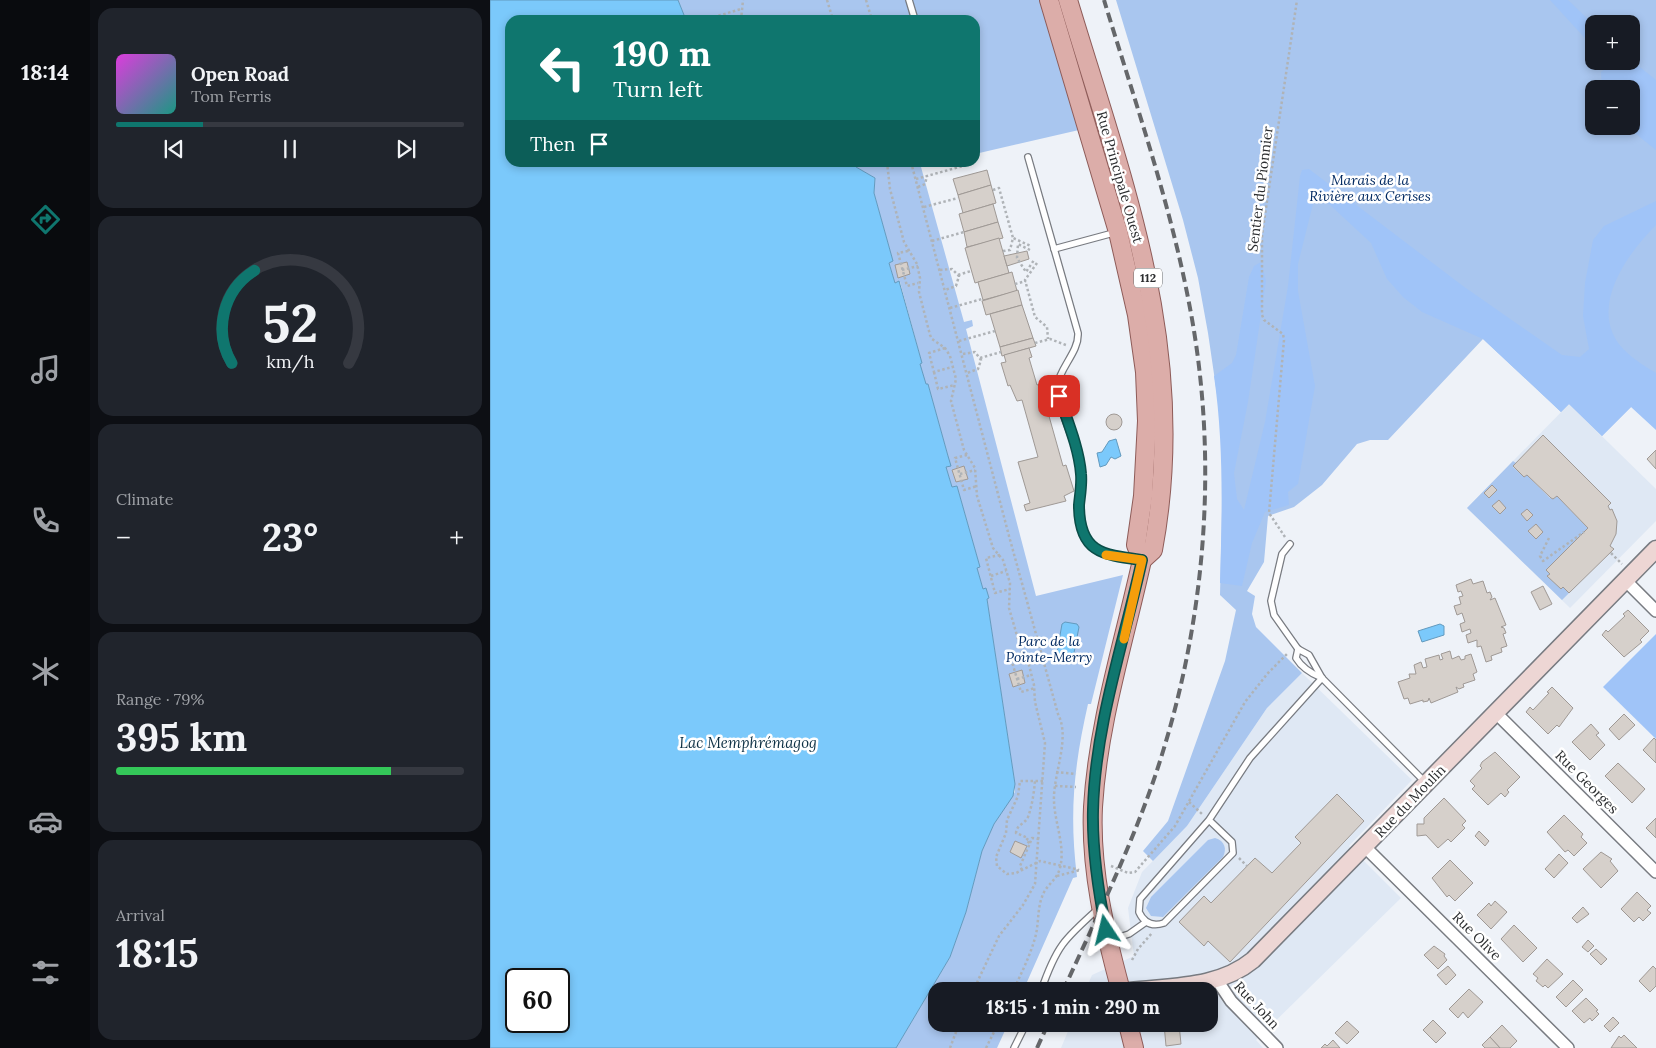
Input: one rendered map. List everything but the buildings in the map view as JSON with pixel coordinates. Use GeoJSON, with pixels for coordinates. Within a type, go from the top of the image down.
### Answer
{"type":"FeatureCollection","features":[{"type":"Feature","properties":{"kind":"main road","name":"Rue Principale Ouest"},"geometry":{"type":"LineString","coordinates":[[1049,0],[1118,232],[1138,315],[1145,380],[1146,463],[1136,545],[1142,560]]}},
{"type":"Feature","properties":{"kind":"main road","name":"Rue Principale Ouest"},"geometry":{"type":"LineString","coordinates":[[1068,0],[1136,227],[1150,285],[1160,344],[1165,424],[1164,475],[1158,525],[1153,550],[1142,560],[1113,684],[1096,777],[1094,837],[1102,906],[1119,982]]}},
{"type":"Feature","properties":{"kind":"main road"},"geometry":{"type":"LineString","coordinates":[[1130,1032],[1134,1048]]}},
{"type":"Feature","properties":{"kind":"street","name":"Rue du Moulin"},"geometry":{"type":"LineString","coordinates":[[1201,982],[1217,980],[1239,970],[1253,960],[1656,549]]}},
{"type":"Feature","properties":{"kind":"street"},"geometry":{"type":"LineString","coordinates":[[1625,580],[1656,611]]}},
{"type":"Feature","properties":{"kind":"street","name":"Rue Georges"},"geometry":{"type":"LineString","coordinates":[[1496,713],[1656,872]]}},
{"type":"Feature","properties":{"kind":"street","name":"Rue Olive"},"geometry":{"type":"LineString","coordinates":[[1365,847],[1568,1048]]}},
{"type":"Feature","properties":{"kind":"street","name":"Rue John"},"geometry":{"type":"LineString","coordinates":[[1217,980],[1231,1001],[1277,1048]]}},
{"type":"Feature","properties":{"kind":"lane"},"geometry":{"type":"LineString","coordinates":[[910,0],[914,15]]}},
{"type":"Feature","properties":{"kind":"lane"},"geometry":{"type":"LineString","coordinates":[[1028,157],[1078,333],[1074,348],[1057,386],[1080,466],[1079,506],[1083,528],[1092,546],[1100,553],[1142,560]]}},
{"type":"Feature","properties":{"kind":"lane"},"geometry":{"type":"LineString","coordinates":[[1054,249],[1136,227]]}},
{"type":"Feature","properties":{"kind":"lane"},"geometry":{"type":"LineString","coordinates":[[1290,544],[1282,554],[1271,605],[1274,615],[1298,649],[1309,655],[1322,678],[1427,783]]}},
{"type":"Feature","properties":{"kind":"lane"},"geometry":{"type":"LineString","coordinates":[[1298,649],[1296,658],[1299,663],[1312,674],[1322,678]]}},
{"type":"Feature","properties":{"kind":"lane"},"geometry":{"type":"LineString","coordinates":[[1209,820],[1232,842],[1233,853],[1170,918],[1158,925],[1146,922],[1139,912],[1140,899],[1209,820],[1250,758],[1322,678]]}},
{"type":"Feature","properties":{"kind":"lane"},"geometry":{"type":"LineString","coordinates":[[1044,982],[1049,965],[1059,946],[1102,906]]}},
{"type":"Feature","properties":{"kind":"lane"},"geometry":{"type":"LineString","coordinates":[[1108,940],[1129,934],[1146,922]]}},
{"type":"Feature","properties":{"kind":"lane"},"geometry":{"type":"LineString","coordinates":[[1014,1048],[1022,1032]]}},
{"type":"Feature","properties":{"kind":"path"},"geometry":{"type":"LineString","coordinates":[[741,15],[743,0]]}},
{"type":"Feature","properties":{"kind":"path"},"geometry":{"type":"LineString","coordinates":[[827,0],[832,15]]}},
{"type":"Feature","properties":{"kind":"path"},"geometry":{"type":"LineString","coordinates":[[866,0],[870,15]]}},
{"type":"Feature","properties":{"kind":"path","name":"Sentier du Pionnier"},"geometry":{"type":"LineString","coordinates":[[1290,544],[1269,513],[1284,340],[1283,334],[1264,320],[1262,315],[1261,255],[1262,235],[1297,0]]}},
{"type":"Feature","properties":{"kind":"path"},"geometry":{"type":"LineString","coordinates":[[721,15],[741,9]]}},
{"type":"Feature","properties":{"kind":"path"},"geometry":{"type":"LineString","coordinates":[[888,167],[891,194],[908,251],[918,266],[919,292],[932,339],[946,348],[953,366],[955,385],[951,401],[966,455],[975,470],[978,496],[993,548],[1000,555],[1006,571],[1010,589],[1009,608],[1032,675],[1035,688],[1034,702],[1044,737],[1044,781],[1036,879],[1031,893],[999,936],[978,982]]}},
{"type":"Feature","properties":{"kind":"path"},"geometry":{"type":"LineString","coordinates":[[912,167],[1014,554],[1058,714],[1064,725],[1062,747],[1056,772],[1054,806],[1062,853],[1060,867],[1057,876],[1042,893],[1036,937],[1017,982]]}},
{"type":"Feature","properties":{"kind":"path"},"geometry":{"type":"LineString","coordinates":[[916,179],[959,167]]}},
{"type":"Feature","properties":{"kind":"path"},"geometry":{"type":"LineString","coordinates":[[918,187],[925,184],[927,176]]}},
{"type":"Feature","properties":{"kind":"path"},"geometry":{"type":"LineString","coordinates":[[993,190],[999,188],[1013,238],[1010,250],[1003,251]]}},
{"type":"Feature","properties":{"kind":"path"},"geometry":{"type":"LineString","coordinates":[[923,207],[958,198]]}},
{"type":"Feature","properties":{"kind":"path"},"geometry":{"type":"LineString","coordinates":[[932,241],[964,232]]}},
{"type":"Feature","properties":{"kind":"path"},"geometry":{"type":"LineString","coordinates":[[1013,238],[1030,248],[1018,244],[1018,261],[1026,272],[1034,260]]}},
{"type":"Feature","properties":{"kind":"path"},"geometry":{"type":"LineString","coordinates":[[908,251],[898,254],[907,286],[919,283]]}},
{"type":"Feature","properties":{"kind":"path"},"geometry":{"type":"LineString","coordinates":[[1015,284],[1026,281],[1037,263]]}},
{"type":"Feature","properties":{"kind":"path"},"geometry":{"type":"LineString","coordinates":[[902,270],[918,266]]}},
{"type":"Feature","properties":{"kind":"path"},"geometry":{"type":"LineString","coordinates":[[940,270],[952,269],[958,275]]}},
{"type":"Feature","properties":{"kind":"path"},"geometry":{"type":"LineString","coordinates":[[958,275],[971,271]]}},
{"type":"Feature","properties":{"kind":"path"},"geometry":{"type":"LineString","coordinates":[[945,290],[957,284],[958,275]]}},
{"type":"Feature","properties":{"kind":"path"},"geometry":{"type":"LineString","coordinates":[[1026,281],[1036,317],[1047,327],[1048,339]]}},
{"type":"Feature","properties":{"kind":"path"},"geometry":{"type":"LineString","coordinates":[[950,308],[982,299]]}},
{"type":"Feature","properties":{"kind":"path"},"geometry":{"type":"LineString","coordinates":[[959,341],[995,331]]}},
{"type":"Feature","properties":{"kind":"path"},"geometry":{"type":"LineString","coordinates":[[1035,343],[1048,339],[1074,348]]}},
{"type":"Feature","properties":{"kind":"path"},"geometry":{"type":"LineString","coordinates":[[946,348],[929,353],[938,389],[955,385]]}},
{"type":"Feature","properties":{"kind":"path"},"geometry":{"type":"LineString","coordinates":[[962,354],[975,352],[980,358],[979,367],[967,372]]}},
{"type":"Feature","properties":{"kind":"path"},"geometry":{"type":"LineString","coordinates":[[980,358],[1001,352]]}},
{"type":"Feature","properties":{"kind":"path"},"geometry":{"type":"LineString","coordinates":[[934,372],[953,366]]}},
{"type":"Feature","properties":{"kind":"path"},"geometry":{"type":"LineString","coordinates":[[966,455],[955,458],[964,490],[978,486]]}},
{"type":"Feature","properties":{"kind":"path"},"geometry":{"type":"LineString","coordinates":[[960,474],[975,470]]}},
{"type":"Feature","properties":{"kind":"path"},"geometry":{"type":"LineString","coordinates":[[1550,538],[1540,556],[1543,561],[1584,532]]}},
{"type":"Feature","properties":{"kind":"path"},"geometry":{"type":"LineString","coordinates":[[1000,555],[986,558],[996,594],[1010,589]]}},
{"type":"Feature","properties":{"kind":"path"},"geometry":{"type":"LineString","coordinates":[[991,576],[1006,571]]}},
{"type":"Feature","properties":{"kind":"path"},"geometry":{"type":"LineString","coordinates":[[1110,866],[1128,873],[1135,872],[1147,856],[1170,833],[1234,721],[1256,687],[1286,654],[1298,649]]}},
{"type":"Feature","properties":{"kind":"path"},"geometry":{"type":"LineString","coordinates":[[1025,659],[1012,662],[1021,692],[1035,688]]}},
{"type":"Feature","properties":{"kind":"path"},"geometry":{"type":"LineString","coordinates":[[1017,679],[1032,675]]}},
{"type":"Feature","properties":{"kind":"path"},"geometry":{"type":"LineString","coordinates":[[1056,772],[1076,774]]}},
{"type":"Feature","properties":{"kind":"path"},"geometry":{"type":"LineString","coordinates":[[1044,781],[1020,781],[1018,796],[1007,820],[1006,833],[996,857],[997,866],[1002,873],[1011,874],[1037,862],[1060,867],[1075,867],[1079,870],[1057,876]]}},
{"type":"Feature","properties":{"kind":"path"},"geometry":{"type":"LineString","coordinates":[[1030,843],[1026,841],[1028,838],[1016,831],[1018,826],[1027,818],[1034,798],[1035,781]]}},
{"type":"Feature","properties":{"kind":"path"},"geometry":{"type":"LineString","coordinates":[[1055,786],[1076,787]]}},
{"type":"Feature","properties":{"kind":"path"},"geometry":{"type":"LineString","coordinates":[[1189,802],[1209,820]]}},
{"type":"Feature","properties":{"kind":"path"},"geometry":{"type":"LineString","coordinates":[[1022,870],[1020,866],[1032,838],[1039,838]]}},
{"type":"Feature","properties":{"kind":"path"},"geometry":{"type":"LineString","coordinates":[[1132,960],[1138,949],[1158,925]]}},
{"type":"Feature","properties":{"kind":"path"},"geometry":{"type":"LineString","coordinates":[[950,1048],[956,1032]]}},
{"type":"Feature","properties":{"kind":"path"},"geometry":{"type":"LineString","coordinates":[[986,1048],[994,1032]]}},
{"type":"Feature","properties":{"kind":"shaded area"},"geometry":{"type":"Polygon","coordinates":[[[1550,0],[1568,0],[1585,16],[1585,38],[1550,0]]]}},
{"type":"Feature","properties":{"kind":"shaded area"},"geometry":{"type":"Polygon","coordinates":[[[1640,67],[1656,80],[1656,150],[1637,135],[1640,135],[1640,80],[1601,80],[1601,72],[1604,70],[1640,70],[1640,67]]]}},
{"type":"Feature","properties":{"kind":"shaded area"},"geometry":{"type":"Polygon","coordinates":[[[1309,169],[1463,286],[1562,355],[1580,357],[1589,349],[1583,316],[1585,283],[1593,240],[1604,226],[1656,201],[1656,225],[1636,247],[1619,275],[1609,304],[1609,319],[1613,334],[1621,346],[1656,373],[1656,430],[1631,407],[1602,436],[1569,404],[1561,412],[1483,339],[1422,312],[1403,297],[1387,279],[1371,243],[1316,192],[1298,264],[1298,291],[1315,386],[1298,484],[1288,492],[1289,505],[1265,512],[1252,543],[1242,586],[1220,583],[1221,453],[1214,376],[1232,363],[1236,355],[1249,277],[1254,266],[1261,262],[1266,281],[1248,402],[1234,473],[1237,499],[1244,510],[1265,422],[1288,286],[1300,176],[1302,170],[1309,169]]]}},
{"type":"Feature","properties":{"kind":"shaded area"},"geometry":{"type":"Polygon","coordinates":[[[1569,404],[1656,489],[1656,521],[1570,608],[1467,508],[1569,404]]]}},
{"type":"Feature","properties":{"kind":"shaded area"},"geometry":{"type":"Polygon","coordinates":[[[1656,634],[1656,739],[1603,687],[1656,634]]]}},
{"type":"Feature","properties":{"kind":"shaded area"},"geometry":{"type":"Polygon","coordinates":[[[1302,673],[1412,780],[1349,846],[1401,898],[1256,1040],[1263,1048],[1061,1048],[1068,1032],[1218,1032],[1218,982],[1089,982],[1092,975],[1134,956],[1128,908],[1142,872],[1187,826],[1267,708],[1302,673]]]}},
{"type":"Feature","properties":{"kind":"green space"},"geometry":{"type":"Polygon","coordinates":[[[678,0],[1040,0],[1079,130],[980,153],[980,15],[684,15],[678,0]]]}},
{"type":"Feature","properties":{"kind":"green space","name":"Marais de la Rivière aux Cerises"},"geometry":{"type":"Polygon","coordinates":[[[1116,0],[1656,0],[1656,382],[1602,436],[1569,404],[1561,412],[1483,339],[1388,440],[1370,440],[1357,444],[1322,485],[1294,507],[1268,516],[1264,562],[1247,591],[1255,596],[1252,614],[1256,627],[1302,673],[1267,708],[1187,826],[1153,861],[1143,851],[1168,821],[1225,661],[1236,610],[1220,595],[1223,470],[1220,415],[1198,278],[1183,220],[1116,0]]]}},
{"type":"Feature","properties":{"kind":"green space","name":"Parc de la Pointe-Merry"},"geometry":{"type":"Polygon","coordinates":[[[856,167],[921,167],[964,322],[972,320],[973,326],[966,329],[1036,596],[1123,575],[1091,704],[1088,704],[1079,748],[1073,810],[1077,877],[1073,878],[1027,982],[935,982],[950,957],[966,912],[982,851],[994,824],[1015,792],[1015,784],[987,599],[989,598],[986,589],[983,589],[977,568],[980,567],[957,486],[952,487],[946,467],[948,456],[928,384],[926,385],[920,364],[922,363],[900,282],[895,283],[889,262],[893,261],[874,193],[875,178],[856,167]]]}},
{"type":"Feature","properties":{"kind":"green space"},"geometry":{"type":"Polygon","coordinates":[[[1513,461],[1516,463],[1513,467],[1524,477],[1527,475],[1550,498],[1553,499],[1557,496],[1588,528],[1548,576],[1561,589],[1563,587],[1569,593],[1562,600],[1467,508],[1513,461]]]}},
{"type":"Feature","properties":{"kind":"green space"},"geometry":{"type":"Polygon","coordinates":[[[1215,838],[1221,841],[1224,846],[1223,857],[1163,917],[1151,916],[1146,908],[1151,897],[1208,840],[1215,838]]]}},
{"type":"Feature","properties":{"kind":"green space","name":"Parc de la Pointe-Merry"},"geometry":{"type":"Polygon","coordinates":[[[928,994],[928,1032],[1004,1032],[997,1048],[896,1048],[928,994]]]}},
{"type":"Feature","properties":{"kind":"water","name":"Lac Memphrémagog"},"geometry":{"type":"Polygon","coordinates":[[[490,0],[678,0],[684,15],[505,15],[505,167],[856,167],[875,178],[874,193],[893,261],[889,263],[895,283],[899,281],[922,363],[920,364],[926,384],[928,384],[951,466],[946,467],[952,487],[957,486],[980,567],[977,568],[983,589],[986,588],[989,598],[987,599],[1015,784],[1013,796],[994,824],[982,851],[966,912],[950,957],[935,982],[928,982],[928,994],[896,1048],[490,1048],[490,0]]]}},
{"type":"Feature","properties":{"kind":"water"},"geometry":{"type":"Polygon","coordinates":[[[1116,439],[1121,456],[1115,459],[1111,457],[1106,465],[1100,467],[1097,453],[1102,452],[1109,441],[1116,439]]]}},
{"type":"Feature","properties":{"kind":"water"},"geometry":{"type":"Polygon","coordinates":[[[1065,622],[1077,624],[1079,627],[1072,663],[1056,658],[1062,624],[1065,622]]]}},
{"type":"Feature","properties":{"kind":"water"},"geometry":{"type":"Polygon","coordinates":[[[1440,624],[1444,626],[1444,635],[1422,642],[1418,631],[1440,624]]]}},
{"type":"Feature","properties":{"kind":"railway"},"geometry":{"type":"LineString","coordinates":[[1067,982],[1131,841],[1164,748],[1190,643],[1203,535],[1204,427],[1200,373],[1192,319],[1175,238],[1164,198],[1104,0]]}},
{"type":"Feature","properties":{"kind":"railway"},"geometry":{"type":"LineString","coordinates":[[1037,1048],[1044,1032]]}},
{"type":"Feature","properties":{"kind":"slow traffic"},"geometry":{"type":"LineString","coordinates":[[1106,555],[1142,560],[1124,639]]}},
{"type":"Feature","properties":{"kind":"route"},"geometry":{"type":"LineString","coordinates":[[1059,396],[1079,460],[1081,484],[1079,506],[1086,535],[1095,550],[1100,553],[1142,560],[1105,720],[1094,793],[1096,868],[1106,930]]}}]}
